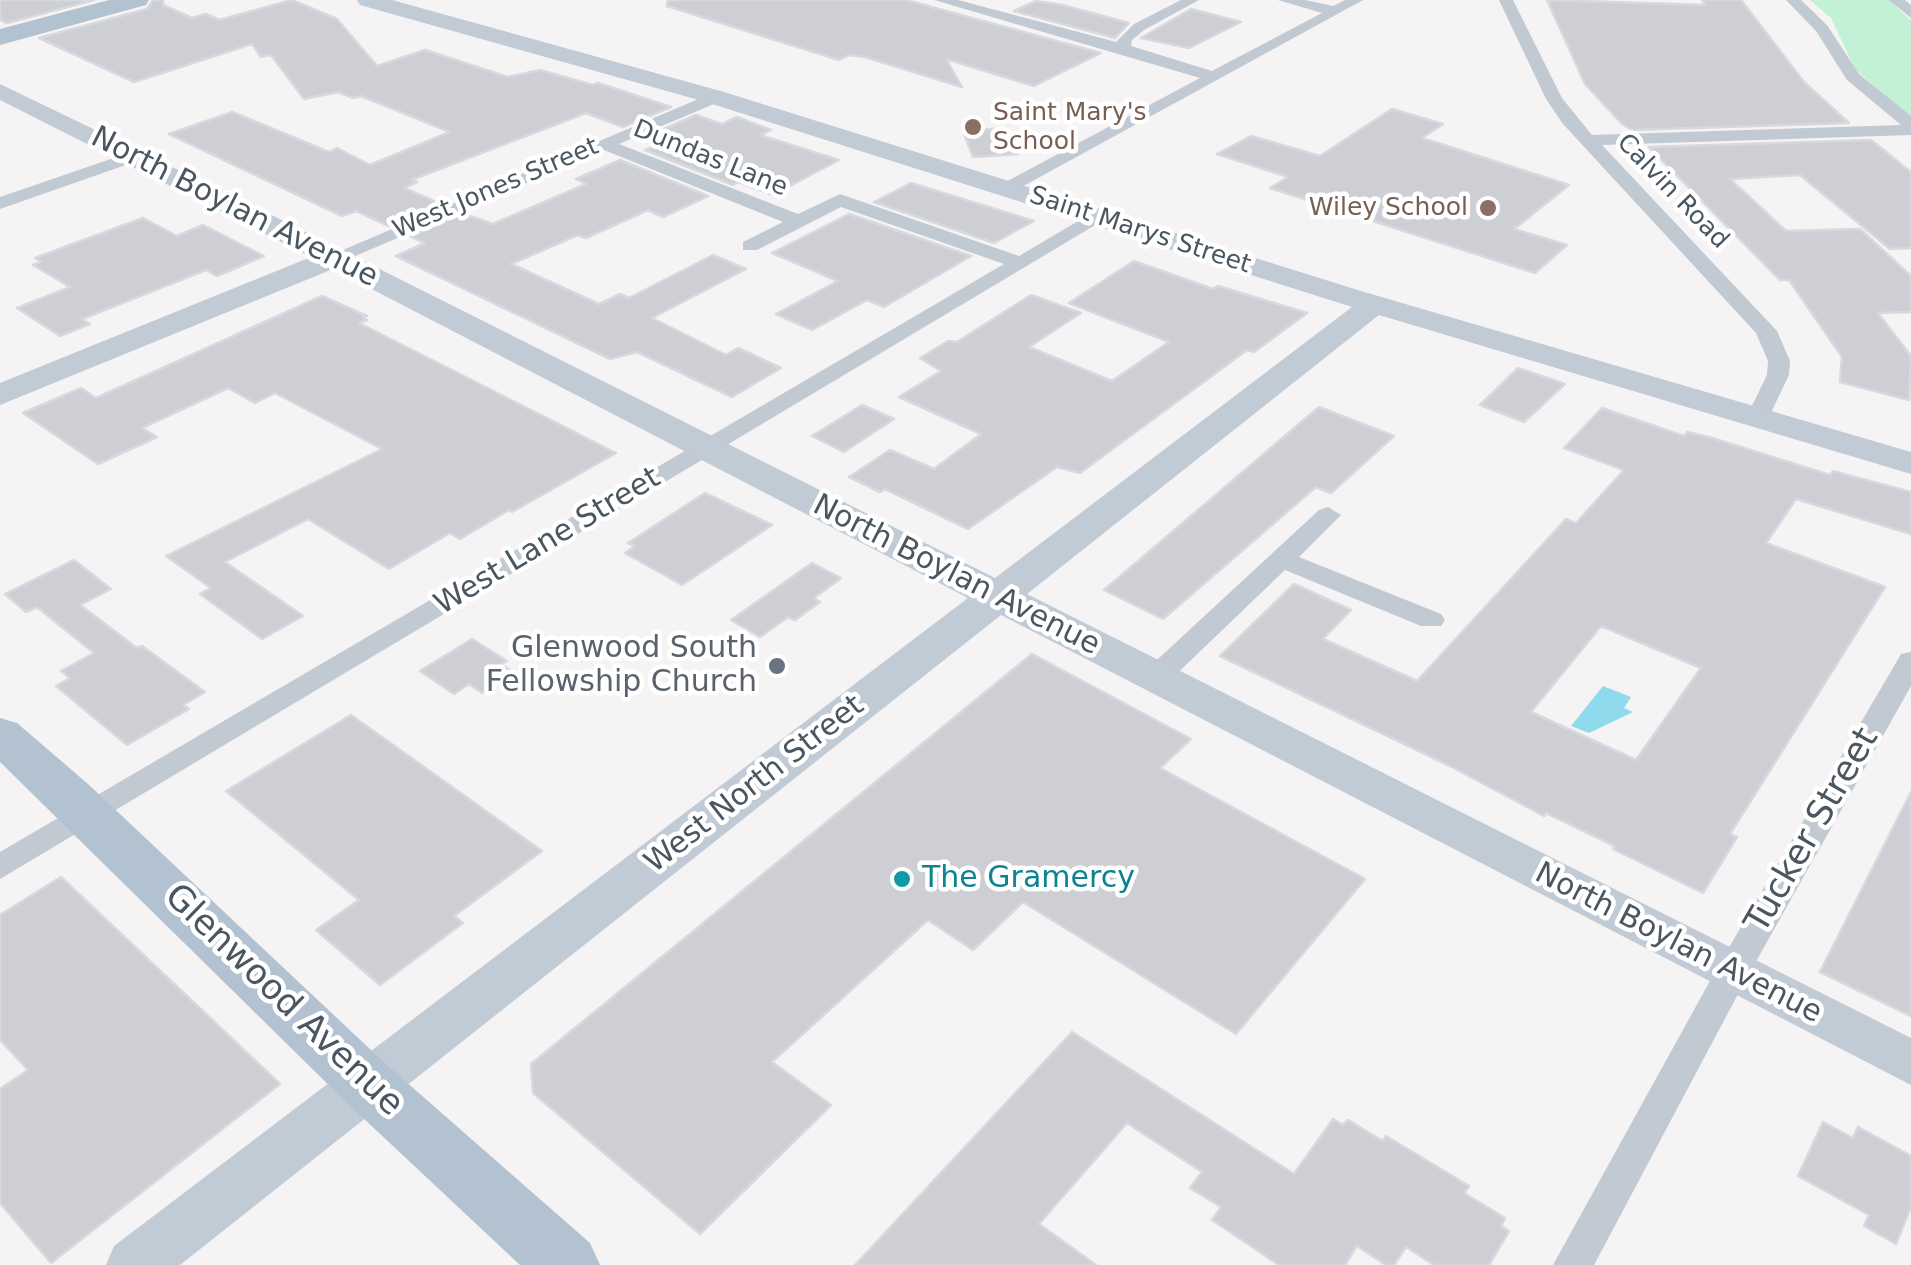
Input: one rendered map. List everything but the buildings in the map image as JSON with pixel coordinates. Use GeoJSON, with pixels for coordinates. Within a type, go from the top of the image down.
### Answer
{"type":"FeatureCollection","features":[{"type":"Feature","properties":{"kind":"main road"},"geometry":{"type":"LineString","coordinates":[[0,38],[137,0]]}},
{"type":"Feature","properties":{"kind":"main road","name":"Glenwood Avenue"},"geometry":{"type":"LineString","coordinates":[[0,735],[367,1084],[567,1265]]}},
{"type":"Feature","properties":{"kind":"street","name":"Saint Marys Street"},"geometry":{"type":"LineString","coordinates":[[368,0],[715,97],[1374,304],[1911,464]]}},
{"type":"Feature","properties":{"kind":"street"},"geometry":{"type":"LineString","coordinates":[[941,0],[1214,76]]}},
{"type":"Feature","properties":{"kind":"street"},"geometry":{"type":"LineString","coordinates":[[1122,50],[1125,38],[1138,27],[1192,0]]}},
{"type":"Feature","properties":{"kind":"street"},"geometry":{"type":"LineString","coordinates":[[1285,0],[1335,11]]}},
{"type":"Feature","properties":{"kind":"street"},"geometry":{"type":"LineString","coordinates":[[1007,189],[1356,0]]}},
{"type":"Feature","properties":{"kind":"street","name":"Calvin Road"},"geometry":{"type":"LineString","coordinates":[[1506,0],[1554,98],[1587,140],[1766,331],[1778,361],[1778,375],[1758,418]]}},
{"type":"Feature","properties":{"kind":"street"},"geometry":{"type":"LineString","coordinates":[[1793,0],[1822,28],[1852,77],[1911,127]]}},
{"type":"Feature","properties":{"kind":"street"},"geometry":{"type":"LineString","coordinates":[[1896,0],[1911,13]]}},
{"type":"Feature","properties":{"kind":"street","name":"North Boylan Avenue"},"geometry":{"type":"LineString","coordinates":[[0,91],[1911,1063]]}},
{"type":"Feature","properties":{"kind":"street","name":"West Jones Street"},"geometry":{"type":"LineString","coordinates":[[0,395],[715,97]]}},
{"type":"Feature","properties":{"kind":"street"},"geometry":{"type":"LineString","coordinates":[[1587,140],[1911,127]]}},
{"type":"Feature","properties":{"kind":"street","name":"Dundas Lane"},"geometry":{"type":"LineString","coordinates":[[604,144],[798,221]]}},
{"type":"Feature","properties":{"kind":"street"},"geometry":{"type":"LineString","coordinates":[[0,202],[134,156]]}},
{"type":"Feature","properties":{"kind":"street","name":"Dundas Lane"},"geometry":{"type":"LineString","coordinates":[[750,246],[840,200],[1020,263]]}},
{"type":"Feature","properties":{"kind":"street","name":"West Lane Street"},"geometry":{"type":"LineString","coordinates":[[0,867],[1097,218]]}},
{"type":"Feature","properties":{"kind":"street","name":"West North Street"},"geometry":{"type":"LineString","coordinates":[[134,1265],[1374,304]]}},
{"type":"Feature","properties":{"kind":"street"},"geometry":{"type":"LineString","coordinates":[[1155,678],[1328,515]]}},
{"type":"Feature","properties":{"kind":"street"},"geometry":{"type":"LineString","coordinates":[[1281,559],[1431,620]]}},
{"type":"Feature","properties":{"kind":"street","name":"Tucker Street"},"geometry":{"type":"LineString","coordinates":[[1573,1265],[1733,971],[1911,660]]}},
{"type":"Feature","properties":{"kind":"green space"},"geometry":{"type":"Polygon","coordinates":[[[1810,0],[1890,0],[1911,21],[1911,118],[1855,69],[1831,18],[1810,0]]]}},
{"type":"Feature","properties":{"kind":"water"},"geometry":{"type":"Polygon","coordinates":[[[1603,686],[1631,697],[1624,708],[1633,712],[1589,733],[1571,726],[1603,686]]]}},
{"type":"Feature","properties":{"kind":"place","name":"Saint Mary's School"},"geometry":{"type":"Point","coordinates":[973,127]}},
{"type":"Feature","properties":{"kind":"place","name":"Wiley School"},"geometry":{"type":"Point","coordinates":[1488,208]}},
{"type":"Feature","properties":{"kind":"place","name":"Glenwood South Fellowship Church"},"geometry":{"type":"Point","coordinates":[777,666]}},
{"type":"Feature","properties":{"kind":"place","name":"The Gramercy"},"geometry":{"type":"Point","coordinates":[902,879]}}]}
